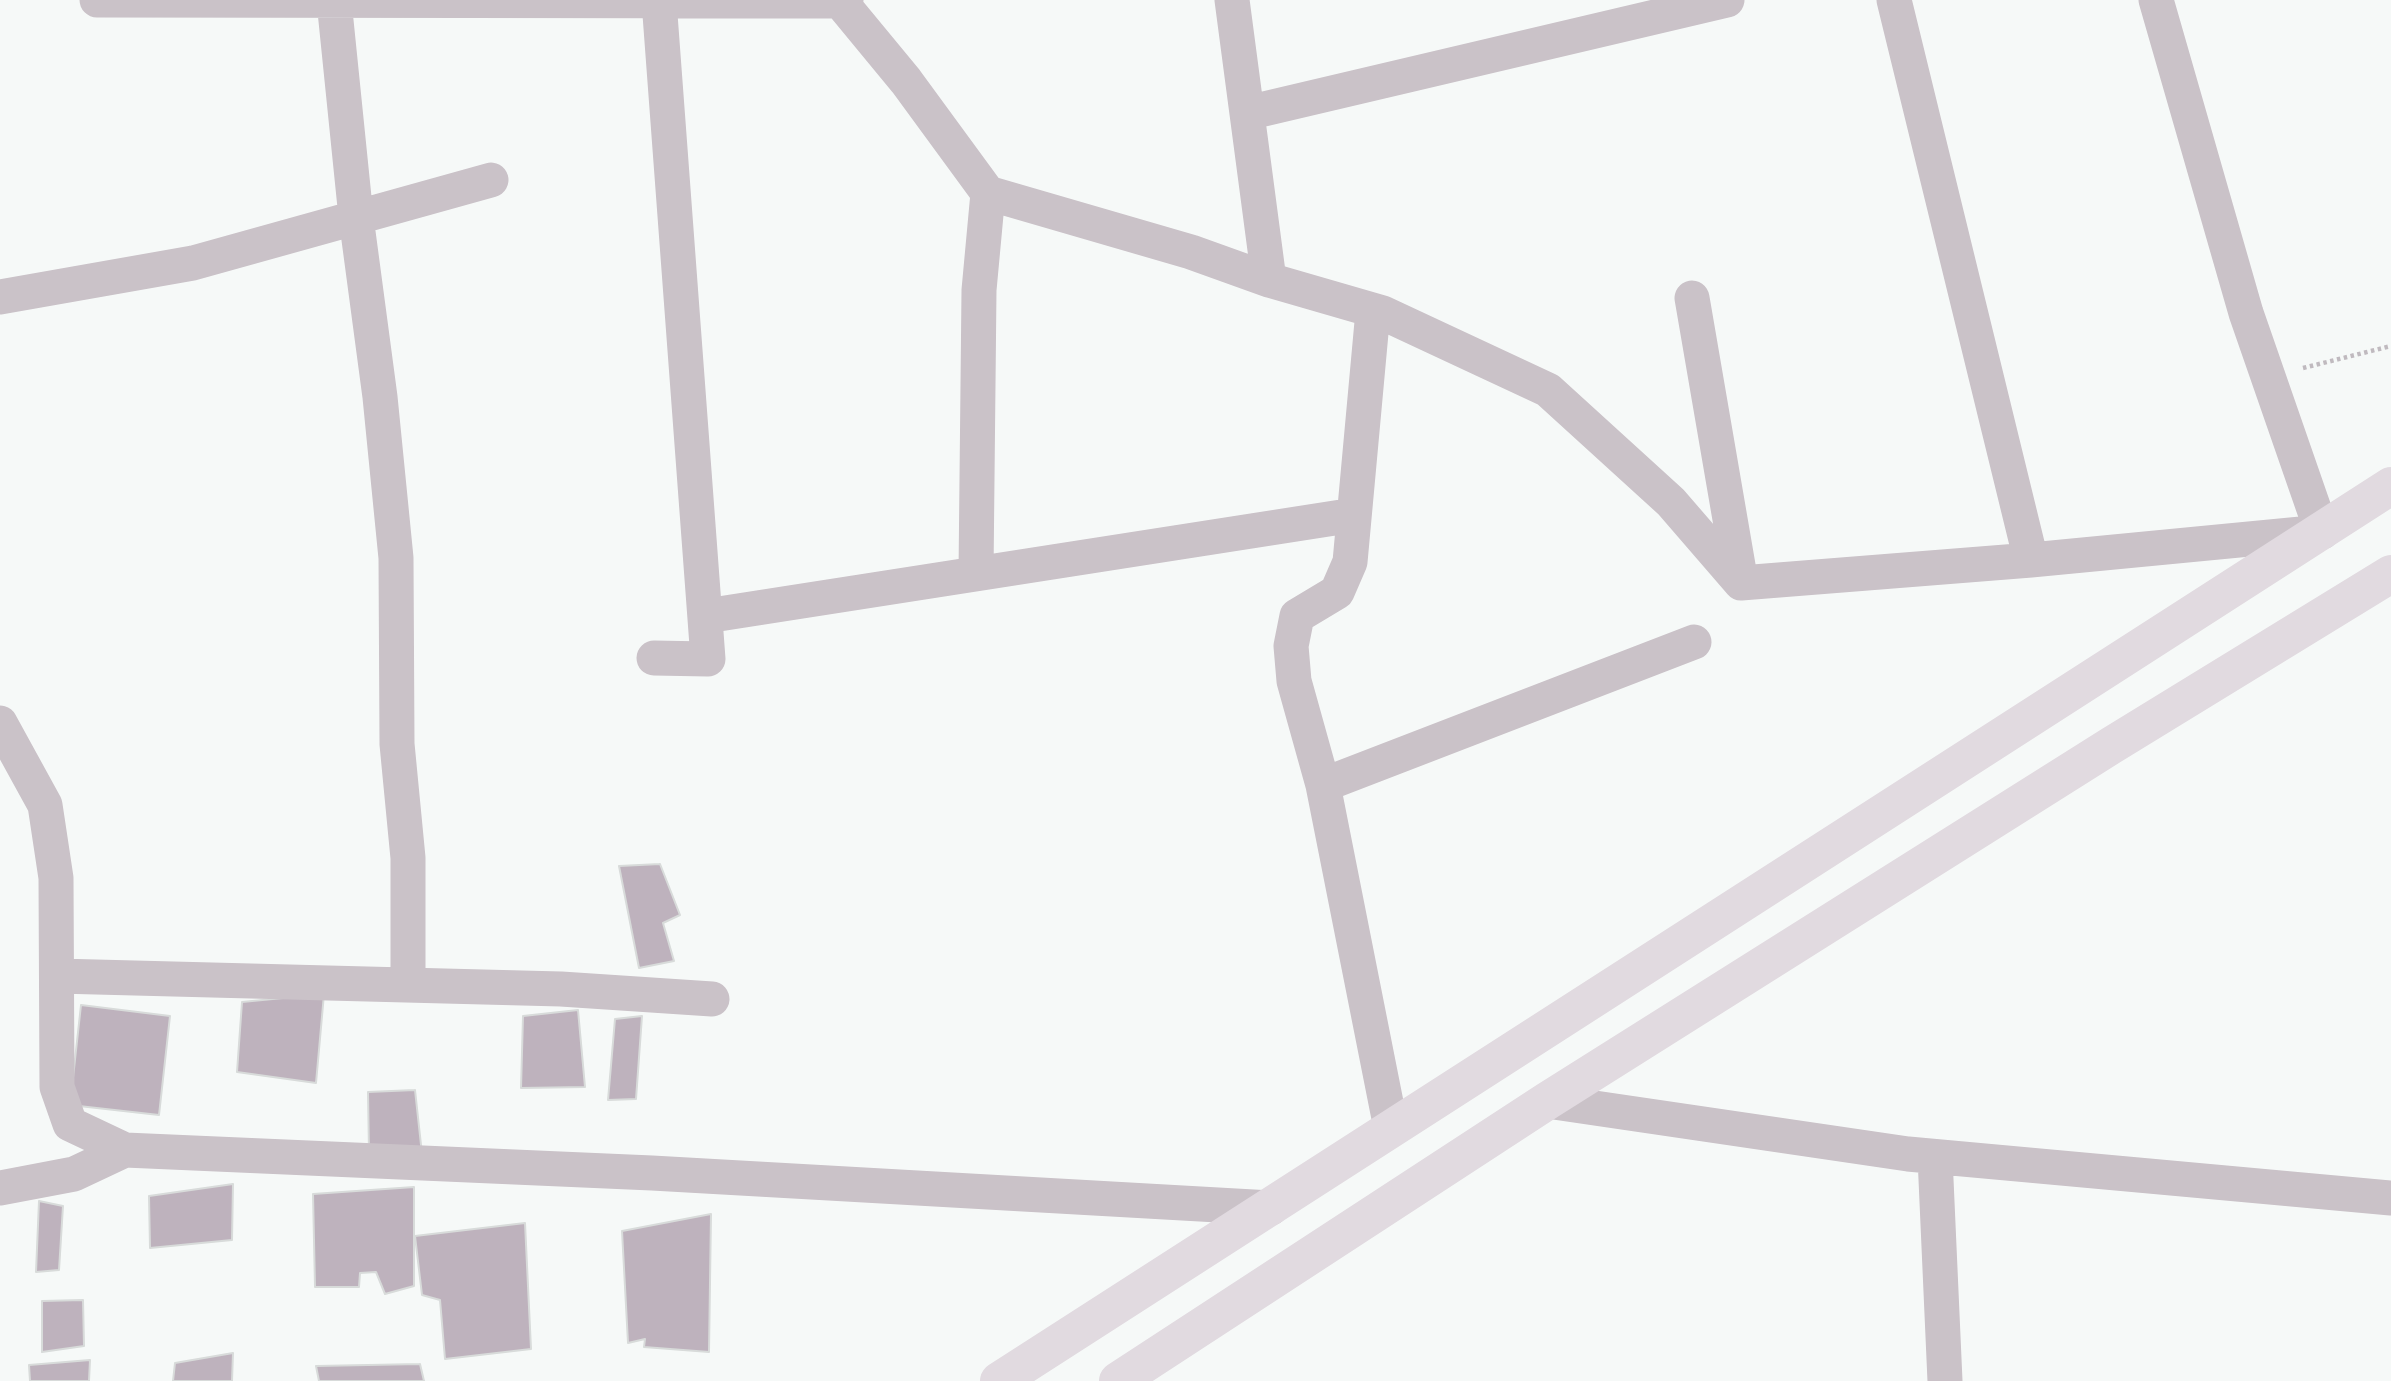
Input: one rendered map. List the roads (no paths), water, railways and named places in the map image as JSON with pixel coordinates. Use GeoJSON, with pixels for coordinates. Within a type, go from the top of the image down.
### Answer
{"type":"FeatureCollection","features":[{"type":"Feature","properties":{"kind":"highway"},"geometry":{"type":"LineString","coordinates":[[999,1381],[2391,486]]}},
{"type":"Feature","properties":{"kind":"highway"},"geometry":{"type":"LineString","coordinates":[[1118,1381],[1547,1101],[2112,746],[2391,575]]}},
{"type":"Feature","properties":{"kind":"street"},"geometry":{"type":"LineString","coordinates":[[97,0],[846,0]]}},
{"type":"Feature","properties":{"kind":"street"},"geometry":{"type":"LineString","coordinates":[[1232,0],[1269,280]]}},
{"type":"Feature","properties":{"kind":"street"},"geometry":{"type":"LineString","coordinates":[[1247,113],[1727,0]]}},
{"type":"Feature","properties":{"kind":"street"},"geometry":{"type":"LineString","coordinates":[[1894,0],[2031,560]]}},
{"type":"Feature","properties":{"kind":"street"},"geometry":{"type":"LineString","coordinates":[[1741,583],[2031,560],[2322,532],[2246,313],[2156,0]]}},
{"type":"Feature","properties":{"kind":"street"},"geometry":{"type":"LineString","coordinates":[[334,1],[356,218],[380,397],[396,558],[397,744],[408,858],[408,985]]}},
{"type":"Feature","properties":{"kind":"street"},"geometry":{"type":"LineString","coordinates":[[654,658],[708,659],[659,1]]}},
{"type":"Feature","properties":{"kind":"street"},"geometry":{"type":"LineString","coordinates":[[840,1],[906,81],[988,193],[1191,252],[1269,280],[1373,311],[1548,390],[1671,502],[1741,583]]}},
{"type":"Feature","properties":{"kind":"street"},"geometry":{"type":"LineString","coordinates":[[0,297],[193,263],[491,180]]}},
{"type":"Feature","properties":{"kind":"street"},"geometry":{"type":"LineString","coordinates":[[976,573],[979,290],[988,193]]}},
{"type":"Feature","properties":{"kind":"street"},"geometry":{"type":"LineString","coordinates":[[1692,299],[1741,583]]}},
{"type":"Feature","properties":{"kind":"street"},"geometry":{"type":"LineString","coordinates":[[1373,311],[1350,562],[1337,592],[1297,616],[1292,646],[1293,681],[1322,785],[1391,1128]]}},
{"type":"Feature","properties":{"kind":"street"},"geometry":{"type":"LineString","coordinates":[[706,617],[1354,515]]}},
{"type":"Feature","properties":{"kind":"street"},"geometry":{"type":"LineString","coordinates":[[1322,785],[1694,642]]}},
{"type":"Feature","properties":{"kind":"street"},"geometry":{"type":"LineString","coordinates":[[3,733],[45,805],[56,878],[57,1087],[70,1124],[125,1150],[638,1172],[1271,1208]]}},
{"type":"Feature","properties":{"kind":"street"},"geometry":{"type":"LineString","coordinates":[[57,975],[561,989],[712,999]]}},
{"type":"Feature","properties":{"kind":"street"},"geometry":{"type":"LineString","coordinates":[[1547,1101],[1936,1157],[2391,1198]]}},
{"type":"Feature","properties":{"kind":"street"},"geometry":{"type":"LineString","coordinates":[[0,1188],[74,1174],[125,1150]]}},
{"type":"Feature","properties":{"kind":"street"},"geometry":{"type":"LineString","coordinates":[[1936,1157],[1945,1381]]}}]}
